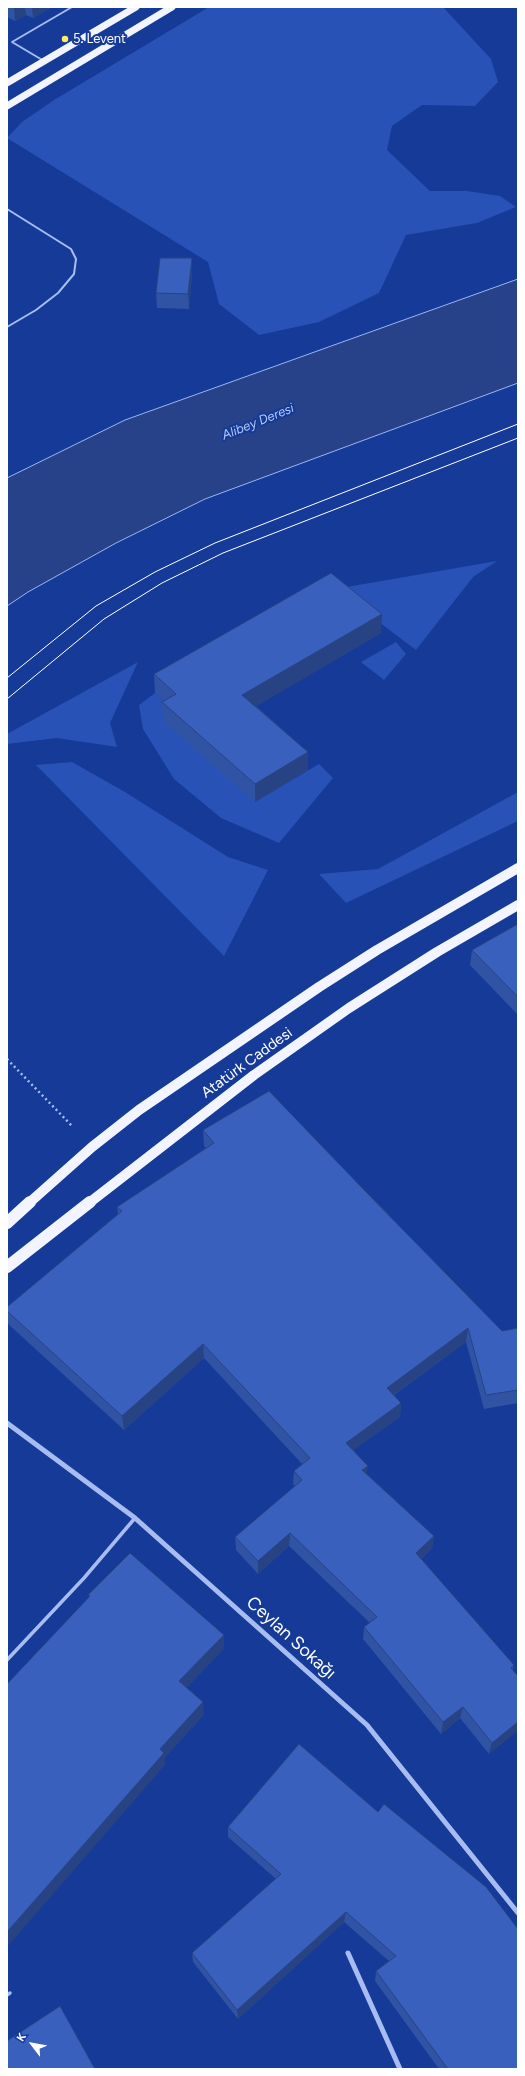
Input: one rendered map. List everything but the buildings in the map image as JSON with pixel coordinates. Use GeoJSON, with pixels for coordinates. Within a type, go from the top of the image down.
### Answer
{"type":"FeatureCollection","features":[{"type":"Feature","properties":{"kind":"main road"},"geometry":{"type":"LineString","coordinates":[[7,83],[136,7]]}},
{"type":"Feature","properties":{"kind":"main road"},"geometry":{"type":"LineString","coordinates":[[7,106],[172,7]]}},
{"type":"Feature","properties":{"kind":"main road","name":"Atatürk Caddesi"},"geometry":{"type":"LineString","coordinates":[[7,1223],[92,1147],[139,1110],[319,987],[377,950],[518,868]]}},
{"type":"Feature","properties":{"kind":"main road","name":"Atatürk Caddesi"},"geometry":{"type":"LineString","coordinates":[[7,1267],[261,1070],[356,1004],[437,952],[518,905]]}},
{"type":"Feature","properties":{"kind":"street","name":"Ceylan Sokağı"},"geometry":{"type":"LineString","coordinates":[[7,1423],[135,1518],[367,1725],[518,1913]]}},
{"type":"Feature","properties":{"kind":"street"},"geometry":{"type":"LineString","coordinates":[[348,1953],[400,2069]]}},
{"type":"Feature","properties":{"kind":"lane"},"geometry":{"type":"LineString","coordinates":[[45,61],[12,42],[72,7]]}},
{"type":"Feature","properties":{"kind":"lane"},"geometry":{"type":"LineString","coordinates":[[7,209],[71,249],[76,259],[74,274],[58,293],[36,310],[7,327]]}},
{"type":"Feature","properties":{"kind":"lane"},"geometry":{"type":"LineString","coordinates":[[7,1660],[84,1578],[135,1518]]}},
{"type":"Feature","properties":{"kind":"path"},"geometry":{"type":"LineString","coordinates":[[7,1059],[92,1147]]}},
{"type":"Feature","properties":{"kind":"shaded area"},"geometry":{"type":"Polygon","coordinates":[[[209,7],[443,7],[491,59],[498,82],[475,106],[422,105],[392,126],[387,150],[430,191],[467,191],[500,196],[516,207],[477,223],[406,235],[379,293],[319,322],[259,335],[219,304],[208,262],[7,138],[22,122],[54,100],[209,7]]]}},
{"type":"Feature","properties":{"kind":"shaded area"},"geometry":{"type":"Polygon","coordinates":[[[497,561],[473,577],[416,650],[335,589],[497,561]]]}},
{"type":"Feature","properties":{"kind":"shaded area"},"geometry":{"type":"Polygon","coordinates":[[[396,642],[406,654],[384,680],[361,662],[396,642]]]}},
{"type":"Feature","properties":{"kind":"shaded area"},"geometry":{"type":"Polygon","coordinates":[[[138,662],[110,723],[117,747],[57,738],[7,744],[7,734],[138,662]]]}},
{"type":"Feature","properties":{"kind":"shaded area"},"geometry":{"type":"Polygon","coordinates":[[[155,693],[177,712],[255,802],[319,764],[333,778],[279,843],[221,818],[174,779],[143,729],[139,705],[155,693]]]}},
{"type":"Feature","properties":{"kind":"shaded area"},"geometry":{"type":"Polygon","coordinates":[[[72,762],[125,792],[228,857],[268,870],[224,956],[36,765],[72,762]]]}},
{"type":"Feature","properties":{"kind":"shaded area"},"geometry":{"type":"Polygon","coordinates":[[[518,792],[518,821],[346,903],[319,874],[378,869],[518,792]]]}},
{"type":"Feature","properties":{"kind":"water","name":"Alibey Deresi"},"geometry":{"type":"Polygon","coordinates":[[[518,279],[518,383],[205,499],[116,543],[28,592],[7,606],[7,478],[125,420],[518,279]]]}},
{"type":"Feature","properties":{"kind":"tram line"},"geometry":{"type":"LineString","coordinates":[[7,678],[96,606],[155,572],[215,543],[518,424]]}},
{"type":"Feature","properties":{"kind":"tram line"},"geometry":{"type":"LineString","coordinates":[[7,699],[104,619],[162,583],[223,553],[518,438]]}},
{"type":"Feature","properties":{"kind":"place","name":"5. Levent"},"geometry":{"type":"Point","coordinates":[65,39]}}]}
